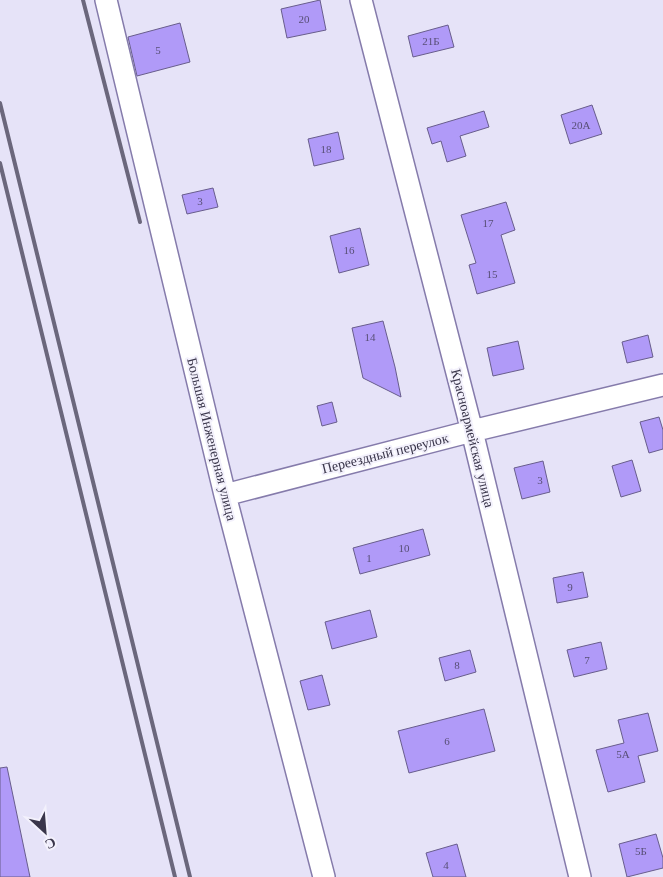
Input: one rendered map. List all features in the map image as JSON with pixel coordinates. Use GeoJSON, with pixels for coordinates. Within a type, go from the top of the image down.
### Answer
{"type":"FeatureCollection","features":[{"type":"Feature","properties":{"kind":"street","name":"Большая Инженерная улица"},"geometry":{"type":"LineString","coordinates":[[106,0],[225,495],[324,877]]}},
{"type":"Feature","properties":{"kind":"street","name":"Красноармейская улица"},"geometry":{"type":"LineString","coordinates":[[361,0],[472,431],[580,877]]}},
{"type":"Feature","properties":{"kind":"street","name":"Переездный переулок"},"geometry":{"type":"LineString","coordinates":[[225,495],[472,431],[663,385]]}},
{"type":"Feature","properties":{"kind":"building"},"geometry":{"type":"Polygon","coordinates":[[[320,0],[326,30],[287,38],[281,9],[320,0]]]}},
{"type":"Feature","properties":{"kind":"building"},"geometry":{"type":"Polygon","coordinates":[[[180,23],[190,62],[137,76],[128,37],[180,23]]]}},
{"type":"Feature","properties":{"kind":"building"},"geometry":{"type":"Polygon","coordinates":[[[448,25],[454,47],[413,57],[408,36],[448,25]]]}},
{"type":"Feature","properties":{"kind":"building"},"geometry":{"type":"Polygon","coordinates":[[[592,105],[602,134],[570,144],[561,115],[592,105]]]}},
{"type":"Feature","properties":{"kind":"building"},"geometry":{"type":"Polygon","coordinates":[[[484,111],[489,127],[460,136],[466,156],[447,162],[441,141],[432,144],[427,128],[484,111]]]}},
{"type":"Feature","properties":{"kind":"building"},"geometry":{"type":"Polygon","coordinates":[[[338,132],[344,159],[314,166],[308,139],[338,132]]]}},
{"type":"Feature","properties":{"kind":"building"},"geometry":{"type":"Polygon","coordinates":[[[213,188],[218,207],[187,214],[182,195],[213,188]]]}},
{"type":"Feature","properties":{"kind":"building"},"geometry":{"type":"Polygon","coordinates":[[[506,202],[515,230],[501,235],[515,283],[477,294],[469,265],[476,263],[461,215],[506,202]]]}},
{"type":"Feature","properties":{"kind":"building"},"geometry":{"type":"Polygon","coordinates":[[[360,228],[369,265],[339,273],[330,236],[360,228]]]}},
{"type":"Feature","properties":{"kind":"building"},"geometry":{"type":"Polygon","coordinates":[[[383,321],[401,397],[363,378],[352,328],[383,321]]]}},
{"type":"Feature","properties":{"kind":"building"},"geometry":{"type":"Polygon","coordinates":[[[648,335],[653,357],[627,363],[622,342],[648,335]]]}},
{"type":"Feature","properties":{"kind":"building"},"geometry":{"type":"Polygon","coordinates":[[[518,341],[524,369],[493,376],[487,348],[518,341]]]}},
{"type":"Feature","properties":{"kind":"building"},"geometry":{"type":"Polygon","coordinates":[[[332,402],[337,422],[322,426],[317,406],[332,402]]]}},
{"type":"Feature","properties":{"kind":"building"},"geometry":{"type":"Polygon","coordinates":[[[659,417],[663,430],[663,449],[649,453],[640,422],[659,417]]]}},
{"type":"Feature","properties":{"kind":"building"},"geometry":{"type":"Polygon","coordinates":[[[632,460],[641,491],[621,497],[612,466],[632,460]]]}},
{"type":"Feature","properties":{"kind":"building"},"geometry":{"type":"Polygon","coordinates":[[[543,461],[550,492],[522,499],[514,468],[543,461]]]}},
{"type":"Feature","properties":{"kind":"building"},"geometry":{"type":"Polygon","coordinates":[[[423,529],[430,555],[360,574],[353,548],[423,529]]]}},
{"type":"Feature","properties":{"kind":"building"},"geometry":{"type":"Polygon","coordinates":[[[583,572],[588,597],[557,603],[553,578],[583,572]]]}},
{"type":"Feature","properties":{"kind":"building"},"geometry":{"type":"Polygon","coordinates":[[[370,610],[377,637],[332,649],[325,622],[370,610]]]}},
{"type":"Feature","properties":{"kind":"building"},"geometry":{"type":"Polygon","coordinates":[[[601,642],[607,669],[574,677],[567,650],[601,642]]]}},
{"type":"Feature","properties":{"kind":"building"},"geometry":{"type":"Polygon","coordinates":[[[470,650],[476,672],[445,681],[439,658],[470,650]]]}},
{"type":"Feature","properties":{"kind":"building"},"geometry":{"type":"Polygon","coordinates":[[[322,675],[330,705],[308,710],[300,681],[322,675]]]}},
{"type":"Feature","properties":{"kind":"building"},"geometry":{"type":"Polygon","coordinates":[[[484,709],[495,751],[409,773],[398,731],[484,709]]]}},
{"type":"Feature","properties":{"kind":"building"},"geometry":{"type":"Polygon","coordinates":[[[648,713],[658,751],[638,756],[645,782],[608,792],[596,750],[624,743],[618,720],[648,713]]]}},
{"type":"Feature","properties":{"kind":"building"},"geometry":{"type":"Polygon","coordinates":[[[7,767],[30,877],[0,877],[0,768],[7,767]]]}},
{"type":"Feature","properties":{"kind":"building"},"geometry":{"type":"Polygon","coordinates":[[[656,834],[663,858],[663,868],[627,877],[619,844],[656,834]]]}},
{"type":"Feature","properties":{"kind":"building"},"geometry":{"type":"Polygon","coordinates":[[[457,844],[466,877],[433,877],[426,853],[457,844]]]}},
{"type":"Feature","properties":{"kind":"railway"},"geometry":{"type":"LineString","coordinates":[[83,0],[140,222]]}},
{"type":"Feature","properties":{"kind":"railway"},"geometry":{"type":"LineString","coordinates":[[0,103],[190,877]]}},
{"type":"Feature","properties":{"kind":"railway"},"geometry":{"type":"LineString","coordinates":[[0,163],[175,877]]}}]}
